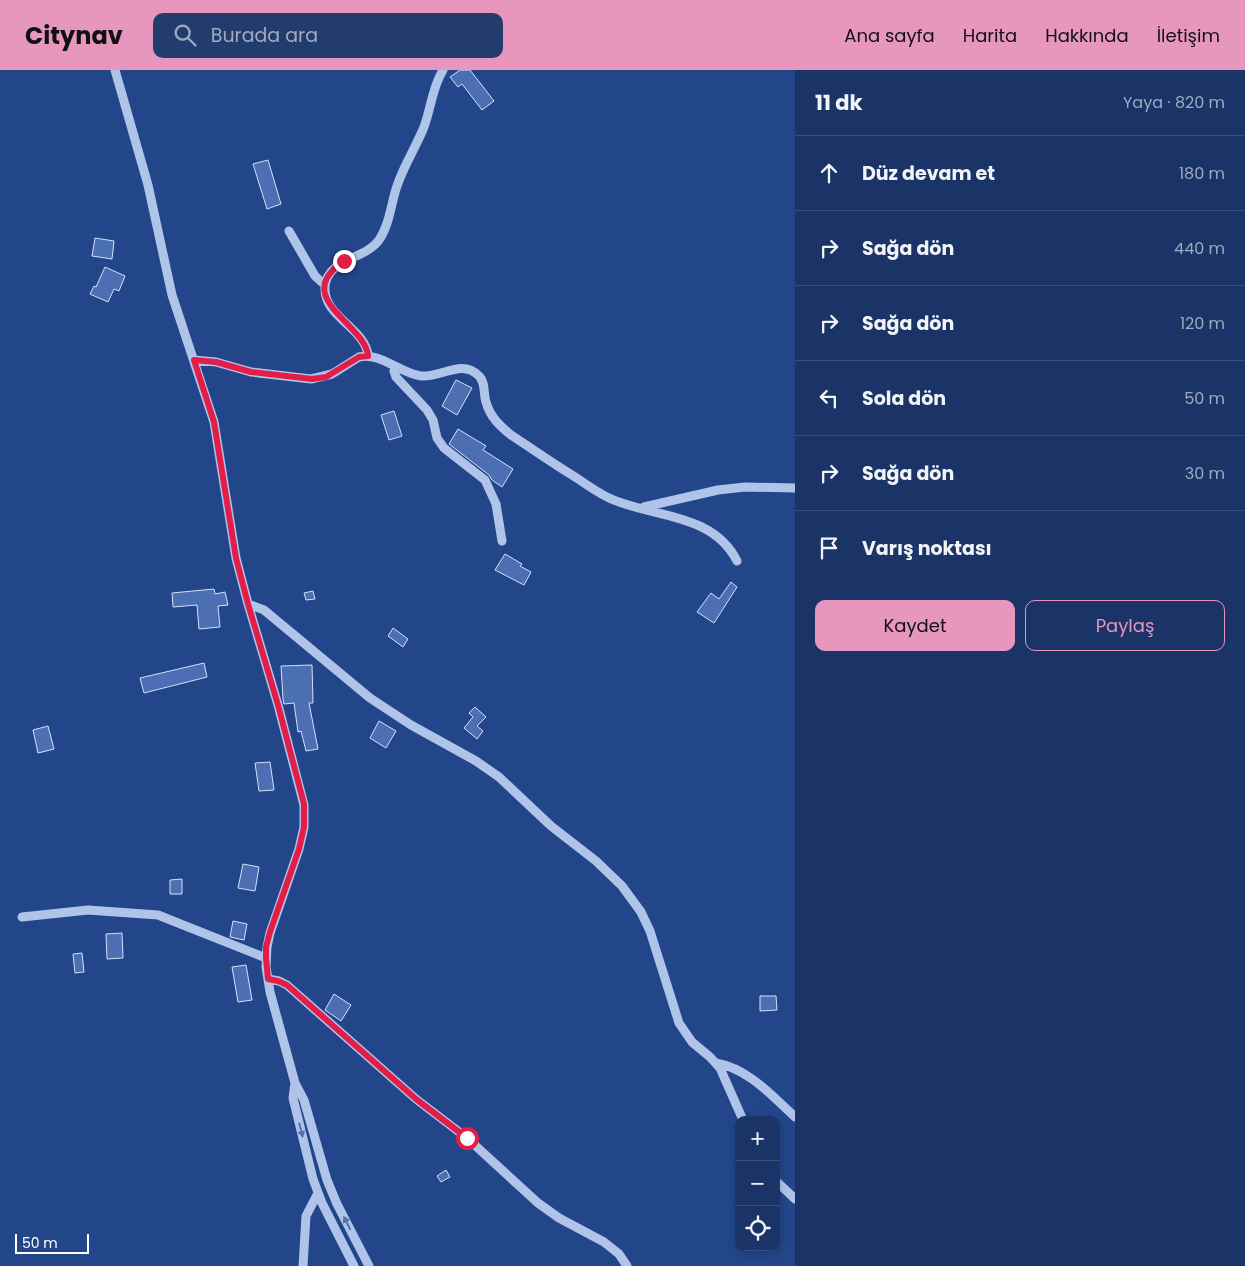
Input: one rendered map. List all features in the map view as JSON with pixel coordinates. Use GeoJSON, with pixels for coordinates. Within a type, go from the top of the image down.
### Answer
{"type":"FeatureCollection","features":[{"type":"Feature","properties":{"kind":"street"},"geometry":{"type":"LineString","coordinates":[[115,70],[148,185],[172,295],[214,422],[230,525],[248,604],[278,705],[304,804],[304,827],[299,849],[270,932],[266,958],[268,979],[295,1083],[304,1100],[328,1180],[337,1204],[369,1266]]}},
{"type":"Feature","properties":{"kind":"street"},"geometry":{"type":"LineString","coordinates":[[368,356],[364,342],[343,321],[328,302],[325,285],[329,275],[338,266],[367,252],[384,232],[397,186],[422,131],[435,85],[443,70]]}},
{"type":"Feature","properties":{"kind":"street"},"geometry":{"type":"LineString","coordinates":[[288,231],[315,276],[325,285]]}},
{"type":"Feature","properties":{"kind":"street"},"geometry":{"type":"LineString","coordinates":[[194,360],[216,362],[251,372],[312,379],[326,377],[359,357],[368,356],[378,358],[413,374],[426,376],[456,368],[472,371],[483,382],[490,414],[511,435],[604,495],[619,502],[673,516],[712,532],[728,547],[737,561]]}},
{"type":"Feature","properties":{"kind":"street"},"geometry":{"type":"LineString","coordinates":[[395,367],[396,377],[427,410],[433,420],[437,438],[444,448],[485,480],[496,504],[502,541]]}},
{"type":"Feature","properties":{"kind":"street"},"geometry":{"type":"LineString","coordinates":[[641,507],[718,490],[745,487],[795,488]]}},
{"type":"Feature","properties":{"kind":"street"},"geometry":{"type":"LineString","coordinates":[[248,604],[264,610],[355,686],[390,712],[476,760],[499,777],[551,826],[596,861],[622,886],[641,912],[648,926],[676,1015],[683,1030],[692,1042],[716,1063],[723,1073],[741,1116]]}},
{"type":"Feature","properties":{"kind":"street"},"geometry":{"type":"LineString","coordinates":[[22,917],[88,910],[158,915],[266,958]]}},
{"type":"Feature","properties":{"kind":"street"},"geometry":{"type":"LineString","coordinates":[[268,979],[287,985],[416,1099],[485,1154],[538,1203],[559,1218],[604,1242],[619,1254],[627,1266]]}},
{"type":"Feature","properties":{"kind":"street"},"geometry":{"type":"LineString","coordinates":[[716,1063],[730,1065],[748,1075],[795,1116]]}},
{"type":"Feature","properties":{"kind":"street"},"geometry":{"type":"LineString","coordinates":[[295,1083],[293,1098],[318,1193],[354,1266]]}},
{"type":"Feature","properties":{"kind":"street"},"geometry":{"type":"LineString","coordinates":[[780,1185],[795,1199]]}},
{"type":"Feature","properties":{"kind":"street"},"geometry":{"type":"LineString","coordinates":[[303,1266],[306,1216],[318,1193]]}},
{"type":"Feature","properties":{"kind":"building"},"geometry":{"type":"Polygon","coordinates":[[[460,70],[470,70],[494,101],[482,110],[462,84],[458,87],[450,77],[460,70]]]}},
{"type":"Feature","properties":{"kind":"building"},"geometry":{"type":"Polygon","coordinates":[[[268,160],[281,204],[267,209],[253,164],[268,160]]]}},
{"type":"Feature","properties":{"kind":"building"},"geometry":{"type":"Polygon","coordinates":[[[95,238],[114,241],[112,259],[92,256],[95,238]]]}},
{"type":"Feature","properties":{"kind":"building"},"geometry":{"type":"Polygon","coordinates":[[[105,267],[125,276],[119,291],[114,289],[108,302],[90,294],[94,286],[96,287],[105,267]]]}},
{"type":"Feature","properties":{"kind":"building"},"geometry":{"type":"Polygon","coordinates":[[[456,380],[472,388],[457,415],[442,406],[456,380]]]}},
{"type":"Feature","properties":{"kind":"building"},"geometry":{"type":"Polygon","coordinates":[[[394,411],[402,436],[389,440],[381,415],[394,411]]]}},
{"type":"Feature","properties":{"kind":"building"},"geometry":{"type":"Polygon","coordinates":[[[458,429],[486,446],[483,450],[513,469],[502,487],[449,444],[458,429]]]}},
{"type":"Feature","properties":{"kind":"building"},"geometry":{"type":"Polygon","coordinates":[[[505,554],[531,572],[524,585],[495,570],[505,554]]]}},
{"type":"Feature","properties":{"kind":"building"},"geometry":{"type":"Polygon","coordinates":[[[731,582],[737,587],[714,623],[697,612],[711,593],[719,599],[731,582]]]}},
{"type":"Feature","properties":{"kind":"building"},"geometry":{"type":"Polygon","coordinates":[[[214,589],[215,594],[225,592],[228,605],[218,606],[220,627],[199,629],[197,605],[173,607],[172,593],[214,589]]]}},
{"type":"Feature","properties":{"kind":"building"},"geometry":{"type":"Polygon","coordinates":[[[313,591],[315,599],[306,600],[304,593],[313,591]]]}},
{"type":"Feature","properties":{"kind":"building"},"geometry":{"type":"Polygon","coordinates":[[[393,628],[408,639],[403,647],[388,636],[393,628]]]}},
{"type":"Feature","properties":{"kind":"building"},"geometry":{"type":"Polygon","coordinates":[[[204,663],[207,677],[144,693],[140,678],[204,663]]]}},
{"type":"Feature","properties":{"kind":"building"},"geometry":{"type":"Polygon","coordinates":[[[312,665],[313,703],[309,703],[318,749],[306,751],[301,731],[298,732],[294,703],[284,704],[281,666],[312,665]]]}},
{"type":"Feature","properties":{"kind":"building"},"geometry":{"type":"Polygon","coordinates":[[[475,707],[486,717],[477,726],[483,731],[477,739],[464,728],[473,717],[469,713],[475,707]]]}},
{"type":"Feature","properties":{"kind":"building"},"geometry":{"type":"Polygon","coordinates":[[[379,721],[396,731],[386,748],[370,738],[379,721]]]}},
{"type":"Feature","properties":{"kind":"building"},"geometry":{"type":"Polygon","coordinates":[[[48,726],[54,749],[38,753],[33,730],[48,726]]]}},
{"type":"Feature","properties":{"kind":"building"},"geometry":{"type":"Polygon","coordinates":[[[270,762],[274,790],[259,791],[255,763],[270,762]]]}},
{"type":"Feature","properties":{"kind":"building"},"geometry":{"type":"Polygon","coordinates":[[[243,864],[259,867],[255,891],[238,888],[243,864]]]}},
{"type":"Feature","properties":{"kind":"building"},"geometry":{"type":"Polygon","coordinates":[[[182,879],[182,894],[170,894],[170,880],[182,879]]]}},
{"type":"Feature","properties":{"kind":"building"},"geometry":{"type":"Polygon","coordinates":[[[233,921],[247,924],[244,940],[230,937],[233,921]]]}},
{"type":"Feature","properties":{"kind":"building"},"geometry":{"type":"Polygon","coordinates":[[[122,933],[123,958],[107,959],[106,934],[122,933]]]}},
{"type":"Feature","properties":{"kind":"building"},"geometry":{"type":"Polygon","coordinates":[[[82,953],[84,972],[75,973],[73,954],[82,953]]]}},
{"type":"Feature","properties":{"kind":"building"},"geometry":{"type":"Polygon","coordinates":[[[246,965],[252,1000],[238,1002],[232,967],[246,965]]]}},
{"type":"Feature","properties":{"kind":"building"},"geometry":{"type":"Polygon","coordinates":[[[334,994],[351,1005],[341,1021],[325,1010],[334,994]]]}},
{"type":"Feature","properties":{"kind":"building"},"geometry":{"type":"Polygon","coordinates":[[[760,996],[776,996],[777,1010],[760,1011],[760,996]]]}},
{"type":"Feature","properties":{"kind":"building"},"geometry":{"type":"Polygon","coordinates":[[[446,1170],[450,1177],[441,1182],[437,1176],[446,1170]]]}},
{"type":"Feature","properties":{"kind":"route"},"geometry":{"type":"LineString","coordinates":[[344,261],[329,275],[325,285],[326,296],[328,302],[343,321],[364,342],[368,350],[368,356],[359,357],[332,374],[318,379],[251,372],[207,360],[194,360],[214,422],[236,558],[304,804],[304,827],[299,849],[266,947],[268,979],[283,982],[287,985],[416,1099],[467,1138]]}}]}
